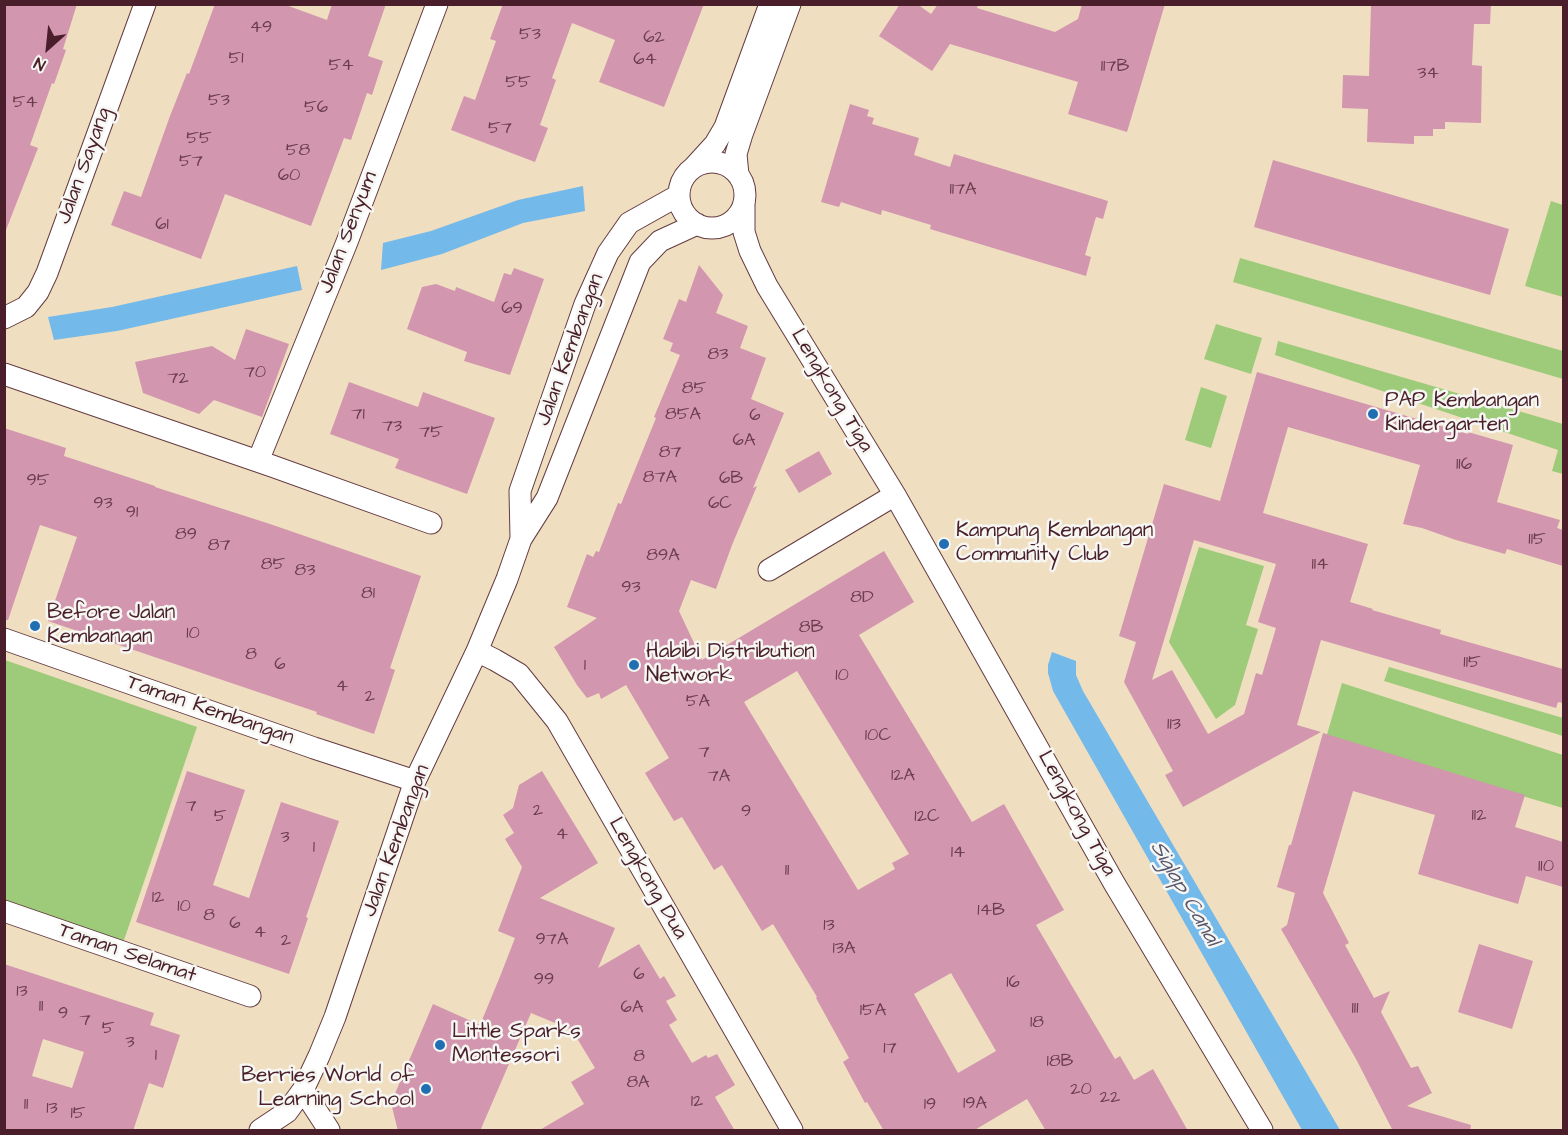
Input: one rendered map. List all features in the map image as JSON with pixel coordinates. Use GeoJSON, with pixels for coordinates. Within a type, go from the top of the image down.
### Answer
{"type":"FeatureCollection","features":[{"type":"Feature","properties":{"kind":"street","name":"Jalan Sayang"},"geometry":{"type":"LineString","coordinates":[[7,317],[26,308],[38,292],[47,273],[145,4]]}},
{"type":"Feature","properties":{"kind":"street","name":"Jalan Senyum"},"geometry":{"type":"LineString","coordinates":[[258,461],[347,242],[437,4]]}},
{"type":"Feature","properties":{"kind":"street"},"geometry":{"type":"LineString","coordinates":[[707,226],[690,219],[684,212],[679,195],[682,183],[684,177],[715,144],[725,128],[770,4]]}},
{"type":"Feature","properties":{"kind":"street"},"geometry":{"type":"LineString","coordinates":[[738,175],[736,154],[742,134],[790,4]]}},
{"type":"Feature","properties":{"kind":"street"},"geometry":{"type":"LineString","coordinates":[[694,168],[712,162],[732,168],[745,190],[744,206]]}},
{"type":"Feature","properties":{"kind":"street","name":"Jalan Kembangan"},"geometry":{"type":"LineString","coordinates":[[521,539],[520,491],[585,304],[608,253],[629,223],[679,195]]}},
{"type":"Feature","properties":{"kind":"street","name":"Jalan Kembangan"},"geometry":{"type":"LineString","coordinates":[[260,1131],[287,1112],[303,1090],[320,1056],[415,781],[477,651],[521,539],[547,498],[640,262],[660,241],[707,226],[726,225],[740,214],[744,206]]}},
{"type":"Feature","properties":{"kind":"street","name":"Lengkong Tiga"},"geometry":{"type":"LineString","coordinates":[[744,206],[744,232],[750,251],[767,286],[895,495],[1114,883],[1262,1131]]}},
{"type":"Feature","properties":{"kind":"street","name":"Lengkong Tiga"},"geometry":{"type":"LineString","coordinates":[[707,226],[730,239],[767,286]]}},
{"type":"Feature","properties":{"kind":"street"},"geometry":{"type":"LineString","coordinates":[[4,374],[431,523]]}},
{"type":"Feature","properties":{"kind":"street"},"geometry":{"type":"LineString","coordinates":[[768,570],[895,495]]}},
{"type":"Feature","properties":{"kind":"street","name":"Taman Kembangan"},"geometry":{"type":"LineString","coordinates":[[4,639],[415,781]]}},
{"type":"Feature","properties":{"kind":"street","name":"Lengkong Dua"},"geometry":{"type":"LineString","coordinates":[[477,651],[519,674],[557,721],[792,1131]]}},
{"type":"Feature","properties":{"kind":"street","name":"Taman Selamat"},"geometry":{"type":"LineString","coordinates":[[4,911],[250,996]]}},
{"type":"Feature","properties":{"kind":"street"},"geometry":{"type":"LineString","coordinates":[[303,1090],[329,1131]]}},
{"type":"Feature","properties":{"kind":"green space"},"geometry":{"type":"Polygon","coordinates":[[[1551,201],[1563,205],[1563,297],[1525,286],[1551,201]]]}},
{"type":"Feature","properties":{"kind":"green space"},"geometry":{"type":"Polygon","coordinates":[[[1240,258],[1563,351],[1563,379],[1233,282],[1240,258]]]}},
{"type":"Feature","properties":{"kind":"green space"},"geometry":{"type":"Polygon","coordinates":[[[1216,324],[1262,338],[1251,374],[1204,359],[1216,324]]]}},
{"type":"Feature","properties":{"kind":"green space"},"geometry":{"type":"Polygon","coordinates":[[[1278,341],[1563,424],[1563,474],[1552,471],[1558,450],[1275,355],[1278,341]]]}},
{"type":"Feature","properties":{"kind":"green space"},"geometry":{"type":"Polygon","coordinates":[[[1201,387],[1227,396],[1211,448],[1185,440],[1201,387]]]}},
{"type":"Feature","properties":{"kind":"green space"},"geometry":{"type":"Polygon","coordinates":[[[1199,547],[1264,566],[1246,625],[1258,629],[1235,705],[1216,719],[1169,642],[1199,547]]]}},
{"type":"Feature","properties":{"kind":"green space"},"geometry":{"type":"Polygon","coordinates":[[[5,660],[197,727],[123,943],[5,902],[5,660]]]}},
{"type":"Feature","properties":{"kind":"green space"},"geometry":{"type":"Polygon","coordinates":[[[1389,667],[1563,718],[1563,736],[1384,681],[1389,667]]]}},
{"type":"Feature","properties":{"kind":"green space"},"geometry":{"type":"Polygon","coordinates":[[[1342,683],[1563,755],[1563,808],[1326,738],[1342,683]]]}},
{"type":"Feature","properties":{"kind":"water"},"geometry":{"type":"Polygon","coordinates":[[[583,186],[585,211],[523,223],[442,254],[381,270],[383,243],[431,231],[518,200],[583,186]]]}},
{"type":"Feature","properties":{"kind":"water"},"geometry":{"type":"Polygon","coordinates":[[[297,266],[302,290],[117,331],[54,340],[48,317],[112,307],[297,266]]]}},
{"type":"Feature","properties":{"kind":"water","name":"Siglap Canal"},"geometry":{"type":"Polygon","coordinates":[[[1052,652],[1076,661],[1076,675],[1083,691],[1340,1130],[1302,1130],[1053,691],[1048,673],[1052,652]]]}},
{"type":"Feature","properties":{"kind":"building"},"geometry":{"type":"Polygon","coordinates":[[[4,4],[77,4],[63,49],[66,50],[30,145],[38,148],[6,230],[4,229],[4,4]]]}},
{"type":"Feature","properties":{"kind":"building"},"geometry":{"type":"Polygon","coordinates":[[[215,4],[283,4],[327,20],[332,4],[386,4],[368,56],[383,61],[372,95],[367,93],[351,140],[344,138],[311,226],[225,194],[201,259],[111,225],[124,191],[141,197],[170,116],[187,73],[189,74],[215,4]]]}},
{"type":"Feature","properties":{"kind":"building"},"geometry":{"type":"Polygon","coordinates":[[[503,4],[704,4],[664,107],[599,82],[615,40],[572,23],[552,78],[556,80],[540,125],[548,128],[535,162],[451,130],[464,96],[475,100],[496,41],[490,39],[503,4]]]}},
{"type":"Feature","properties":{"kind":"building"},"geometry":{"type":"Polygon","coordinates":[[[900,4],[917,4],[931,14],[938,4],[978,4],[977,8],[1055,32],[1078,19],[1082,4],[1165,4],[1127,132],[1068,114],[1078,82],[950,44],[932,71],[879,36],[900,4]]]}},
{"type":"Feature","properties":{"kind":"building"},"geometry":{"type":"Polygon","coordinates":[[[1371,4],[1491,4],[1490,24],[1474,24],[1472,65],[1482,66],[1481,123],[1445,122],[1445,129],[1433,129],[1433,136],[1414,136],[1414,144],[1367,142],[1368,109],[1342,108],[1343,75],[1369,76],[1371,4]]]}},
{"type":"Feature","properties":{"kind":"building"},"geometry":{"type":"Polygon","coordinates":[[[850,104],[869,110],[867,116],[874,118],[872,124],[919,138],[914,155],[950,167],[954,154],[1108,201],[1103,219],[1096,217],[1085,255],[1091,257],[1086,276],[930,229],[931,225],[882,210],[881,215],[841,202],[839,207],[821,202],[850,104]]]}},
{"type":"Feature","properties":{"kind":"building"},"geometry":{"type":"Polygon","coordinates":[[[1273,160],[1509,229],[1490,295],[1254,227],[1273,160]]]}},
{"type":"Feature","properties":{"kind":"building"},"geometry":{"type":"Polygon","coordinates":[[[699,265],[723,295],[716,313],[748,326],[740,348],[766,358],[751,399],[784,413],[753,488],[757,486],[716,589],[691,580],[679,611],[702,660],[884,551],[914,602],[859,635],[972,822],[1004,804],[1064,910],[1036,925],[1115,1059],[1120,1056],[1134,1080],[1153,1069],[1188,1131],[1046,1131],[1027,1099],[973,1131],[884,1131],[867,1102],[865,1103],[843,1062],[849,1058],[817,997],[773,924],[762,931],[722,865],[714,870],[682,817],[674,821],[645,773],[669,758],[626,685],[601,699],[599,693],[587,698],[577,685],[554,647],[597,618],[567,607],[587,554],[593,557],[596,551],[599,552],[656,418],[654,417],[680,355],[670,351],[673,343],[663,339],[679,299],[686,302],[699,265]],[[797,671],[744,702],[858,890],[895,869],[892,863],[909,854],[797,671]],[[951,973],[914,994],[958,1073],[996,1051],[951,973]]]}},
{"type":"Feature","properties":{"kind":"building"},"geometry":{"type":"Polygon","coordinates":[[[514,268],[544,279],[510,375],[464,361],[467,352],[407,329],[422,287],[436,284],[455,291],[456,287],[494,302],[504,273],[511,275],[514,268]]]}},
{"type":"Feature","properties":{"kind":"building"},"geometry":{"type":"Polygon","coordinates":[[[246,329],[289,344],[262,417],[214,400],[199,414],[143,393],[135,362],[212,346],[235,360],[246,329]]]}},
{"type":"Feature","properties":{"kind":"building"},"geometry":{"type":"Polygon","coordinates":[[[1257,372],[1513,445],[1497,502],[1560,520],[1557,528],[1563,530],[1563,566],[1507,549],[1505,554],[1403,524],[1420,465],[1288,427],[1263,513],[1368,544],[1350,602],[1441,630],[1440,634],[1563,669],[1563,703],[1558,702],[1556,708],[1321,640],[1297,725],[1321,732],[1183,807],[1165,775],[1173,771],[1124,682],[1136,642],[1119,636],[1164,484],[1220,501],[1257,372]],[[1194,540],[1152,680],[1172,670],[1208,734],[1244,714],[1256,673],[1262,675],[1276,628],[1258,622],[1276,564],[1194,540]]]}},
{"type":"Feature","properties":{"kind":"building"},"geometry":{"type":"Polygon","coordinates":[[[349,382],[418,407],[423,392],[495,418],[467,494],[395,468],[399,459],[330,434],[349,382]]]}},
{"type":"Feature","properties":{"kind":"building"},"geometry":{"type":"Polygon","coordinates":[[[4,428],[66,448],[64,456],[421,576],[390,668],[395,670],[374,734],[316,714],[317,712],[48,621],[77,537],[40,525],[8,620],[4,620],[4,428]]]}},
{"type":"Feature","properties":{"kind":"building"},"geometry":{"type":"Polygon","coordinates":[[[819,451],[832,474],[799,493],[785,470],[819,451]]]}},
{"type":"Feature","properties":{"kind":"building"},"geometry":{"type":"Polygon","coordinates":[[[1323,733],[1525,795],[1515,827],[1563,842],[1563,887],[1526,876],[1518,904],[1418,874],[1435,815],[1353,791],[1323,893],[1349,943],[1345,945],[1374,998],[1390,991],[1381,1012],[1411,1068],[1418,1066],[1432,1093],[1407,1106],[1471,1125],[1470,1131],[1393,1131],[1356,1059],[1281,929],[1287,925],[1295,893],[1277,887],[1323,733]]]}},
{"type":"Feature","properties":{"kind":"building"},"geometry":{"type":"Polygon","coordinates":[[[187,771],[245,790],[213,885],[249,898],[281,802],[339,821],[289,974],[136,922],[187,771]]]}},
{"type":"Feature","properties":{"kind":"building"},"geometry":{"type":"Polygon","coordinates":[[[542,771],[598,863],[540,898],[615,928],[598,968],[639,944],[660,979],[664,976],[676,996],[666,1001],[677,1020],[669,1025],[692,1063],[706,1055],[708,1058],[717,1054],[735,1085],[715,1097],[735,1131],[538,1131],[584,1104],[571,1082],[595,1068],[572,1030],[531,1013],[480,1131],[398,1131],[391,1103],[433,1004],[480,1025],[501,974],[515,938],[498,931],[522,867],[505,839],[514,833],[503,815],[513,808],[519,785],[542,771]]]}},
{"type":"Feature","properties":{"kind":"building"},"geometry":{"type":"Polygon","coordinates":[[[1479,944],[1533,961],[1512,1029],[1458,1012],[1479,944]]]}},
{"type":"Feature","properties":{"kind":"building"},"geometry":{"type":"Polygon","coordinates":[[[4,964],[154,1013],[150,1025],[180,1035],[163,1088],[149,1083],[133,1131],[4,1131],[4,964]],[[43,1039],[32,1076],[72,1088],[84,1052],[43,1039]]]}},
{"type":"Feature","properties":{"kind":"place","name":"PAP Kembangan Kindergarten"},"geometry":{"type":"Point","coordinates":[1373,414]}},
{"type":"Feature","properties":{"kind":"place","name":"Kampung Kembangan Community Club"},"geometry":{"type":"Point","coordinates":[944,544]}},
{"type":"Feature","properties":{"kind":"place","name":"Before Jalan Kembangan"},"geometry":{"type":"Point","coordinates":[35,626]}},
{"type":"Feature","properties":{"kind":"place","name":"Habibi Distribution Network"},"geometry":{"type":"Point","coordinates":[634,665]}},
{"type":"Feature","properties":{"kind":"place","name":"Little Sparks Montessori"},"geometry":{"type":"Point","coordinates":[440,1045]}},
{"type":"Feature","properties":{"kind":"place","name":"Berries World of Learning School"},"geometry":{"type":"Point","coordinates":[426,1089]}}]}
